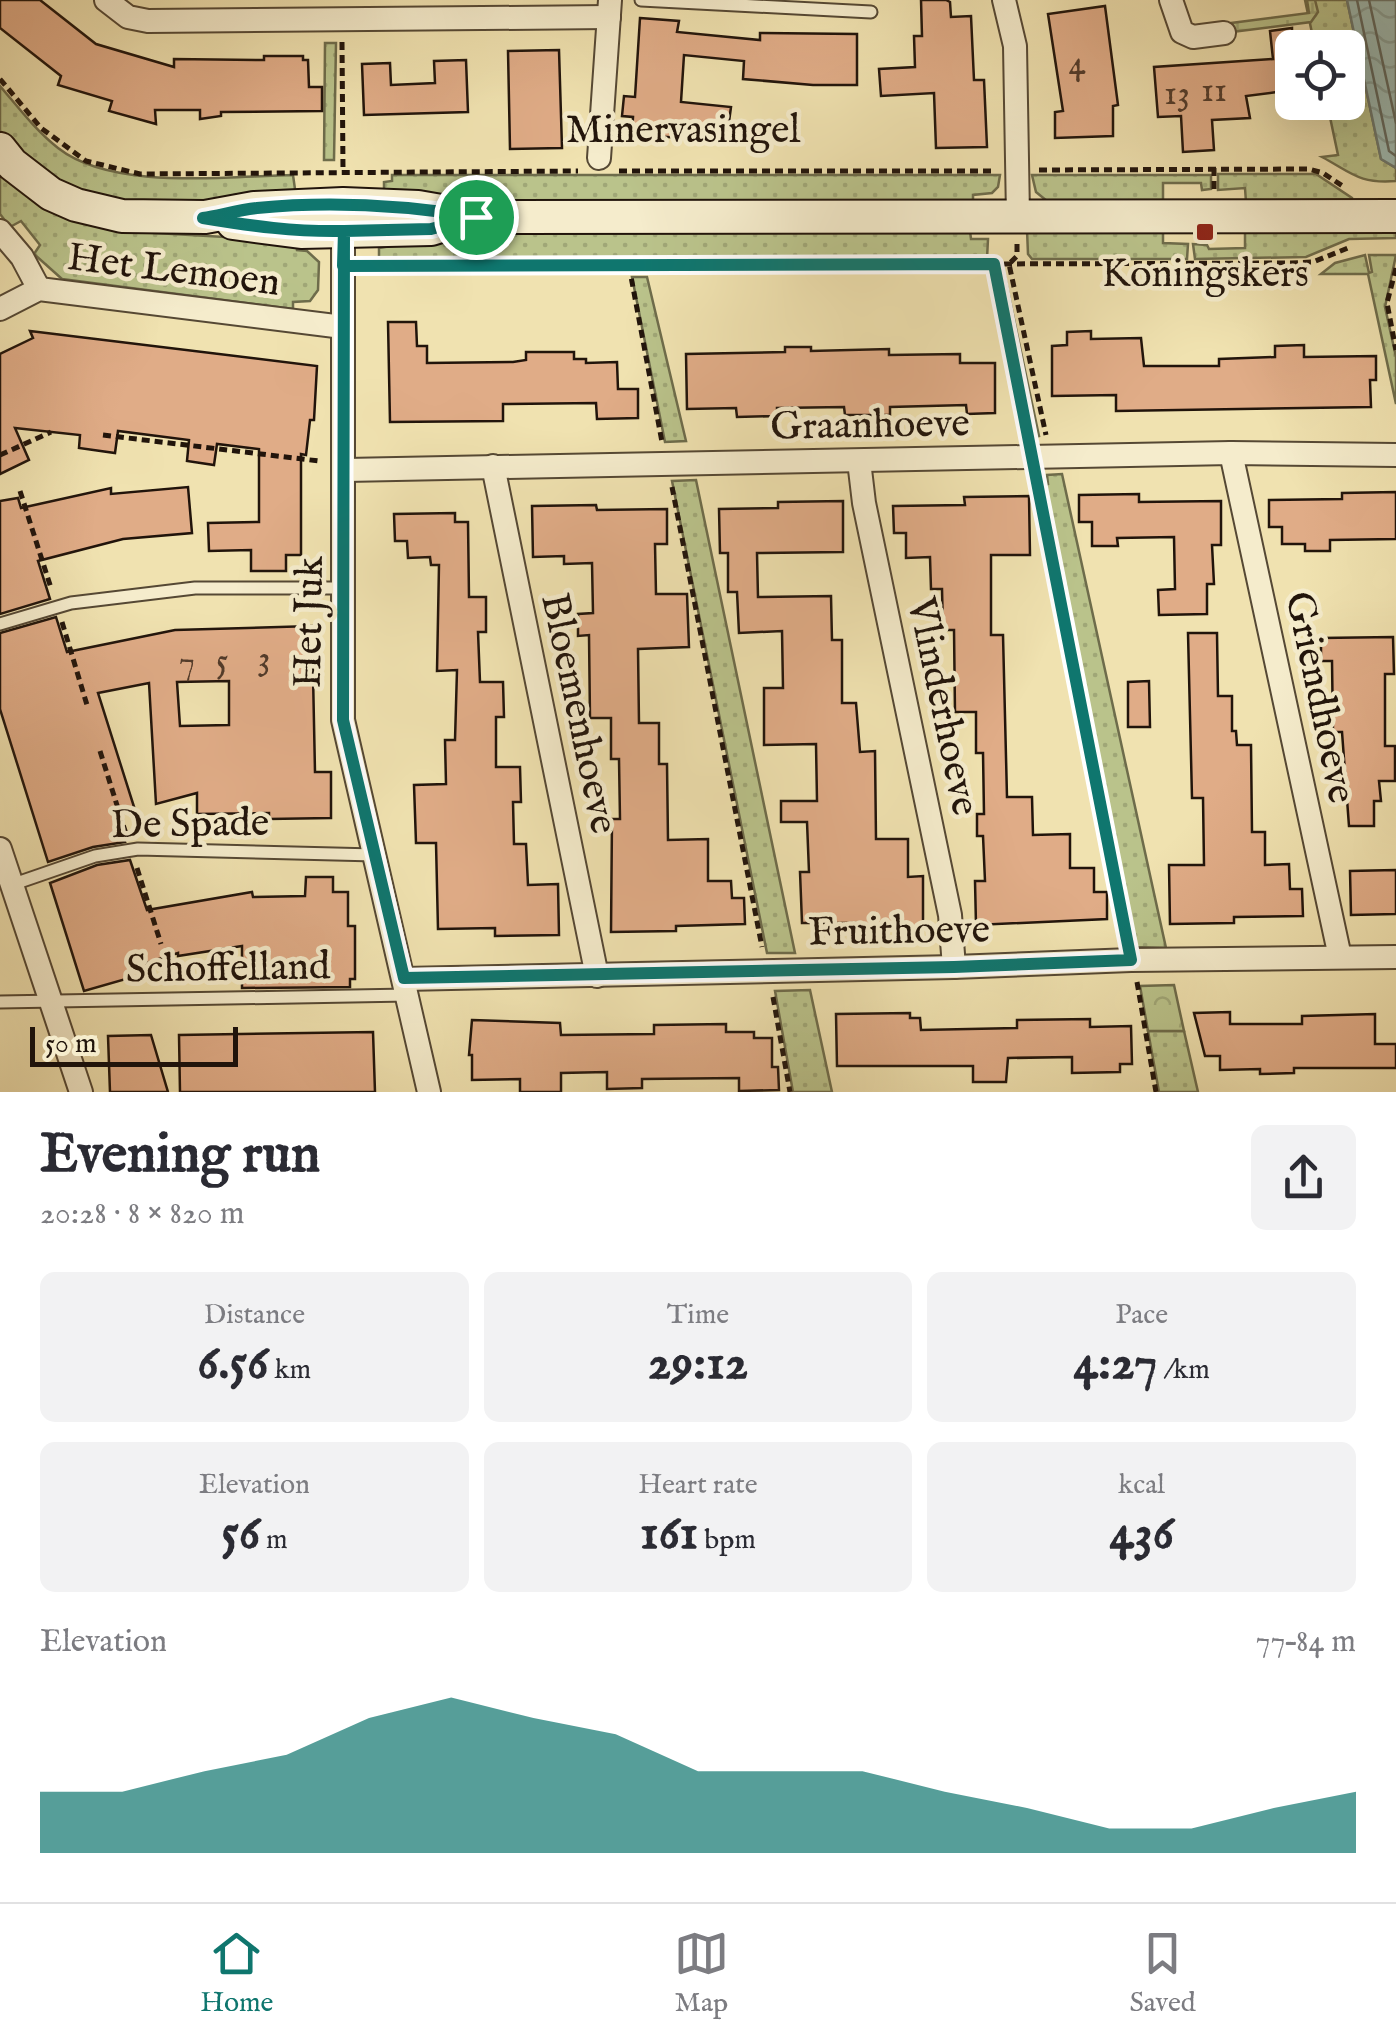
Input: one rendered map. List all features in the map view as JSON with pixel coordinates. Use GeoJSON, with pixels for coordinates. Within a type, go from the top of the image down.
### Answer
{"type":"FeatureCollection","features":[{"type":"Feature","properties":{"kind":"street"},"geometry":{"type":"LineString","coordinates":[[106,0],[128,16],[148,21],[342,22],[609,9],[599,167]]}},
{"type":"Feature","properties":{"kind":"street"},"geometry":{"type":"LineString","coordinates":[[1004,0],[1016,46],[1018,216]]}},
{"type":"Feature","properties":{"kind":"street"},"geometry":{"type":"LineString","coordinates":[[1171,0],[1182,32],[1193,37],[1224,33]]}},
{"type":"Feature","properties":{"kind":"street"},"geometry":{"type":"LineString","coordinates":[[0,149],[12,164],[51,194],[76,205],[122,216],[203,218],[301,232],[344,218],[431,229],[476,217],[1396,216]]}},
{"type":"Feature","properties":{"kind":"street","name":"Het Juk"},"geometry":{"type":"LineString","coordinates":[[344,218],[343,720],[429,1092]]}},
{"type":"Feature","properties":{"kind":"street"},"geometry":{"type":"LineString","coordinates":[[0,232],[22,258],[39,290]]}},
{"type":"Feature","properties":{"kind":"street","name":"Het Lemoen"},"geometry":{"type":"LineString","coordinates":[[0,309],[39,290],[343,327]]}},
{"type":"Feature","properties":{"kind":"street","name":"Graanhoeve"},"geometry":{"type":"LineString","coordinates":[[346,467],[858,462],[1231,453],[1396,455]]}},
{"type":"Feature","properties":{"kind":"street","name":"Griendhoeve"},"geometry":{"type":"LineString","coordinates":[[1231,453],[1340,956]]}},
{"type":"Feature","properties":{"kind":"street","name":"Vlinderhoeve"},"geometry":{"type":"LineString","coordinates":[[858,462],[950,915],[954,967]]}},
{"type":"Feature","properties":{"kind":"street","name":"Bloemenhoeve"},"geometry":{"type":"LineString","coordinates":[[492,466],[596,976]]}},
{"type":"Feature","properties":{"kind":"street"},"geometry":{"type":"LineString","coordinates":[[0,848],[81,1092]]}},
{"type":"Feature","properties":{"kind":"street","name":"Fruithoeve"},"geometry":{"type":"LineString","coordinates":[[406,987],[767,969],[1396,957]]}},
{"type":"Feature","properties":{"kind":"lane"},"geometry":{"type":"LineString","coordinates":[[641,0],[872,12]]}},
{"type":"Feature","properties":{"kind":"lane"},"geometry":{"type":"LineString","coordinates":[[0,624],[70,603],[195,588],[346,588]]}},
{"type":"Feature","properties":{"kind":"lane","name":"De Spade"},"geometry":{"type":"LineString","coordinates":[[11,885],[95,856],[138,850],[375,855]]}},
{"type":"Feature","properties":{"kind":"lane","name":"Schoffelland"},"geometry":{"type":"LineString","coordinates":[[0,1002],[406,987]]}},
{"type":"Feature","properties":{"kind":"path"},"geometry":{"type":"LineString","coordinates":[[342,22],[343,170]]}},
{"type":"Feature","properties":{"kind":"path","name":"Minervasingel"},"geometry":{"type":"LineString","coordinates":[[0,79],[41,128],[86,160],[140,174],[599,167],[1310,170],[1359,191]]}},
{"type":"Feature","properties":{"kind":"path"},"geometry":{"type":"LineString","coordinates":[[343,266],[1291,263],[1314,262],[1336,251],[1360,246]]}},
{"type":"Feature","properties":{"kind":"path"},"geometry":{"type":"LineString","coordinates":[[994,264],[1041,457]]}},
{"type":"Feature","properties":{"kind":"path"},"geometry":{"type":"LineString","coordinates":[[1008,264],[1156,1092]]}},
{"type":"Feature","properties":{"kind":"path"},"geometry":{"type":"LineString","coordinates":[[628,265],[790,1092]]}},
{"type":"Feature","properties":{"kind":"path"},"geometry":{"type":"LineString","coordinates":[[1396,268],[1387,303],[1396,350]]}},
{"type":"Feature","properties":{"kind":"path"},"geometry":{"type":"LineString","coordinates":[[0,456],[51,432]]}},
{"type":"Feature","properties":{"kind":"path"},"geometry":{"type":"LineString","coordinates":[[103,435],[346,467]]}},
{"type":"Feature","properties":{"kind":"green space"},"geometry":{"type":"Polygon","coordinates":[[[1305,0],[1347,0],[1353,30],[1311,30],[1305,0]]]}},
{"type":"Feature","properties":{"kind":"green space"},"geometry":{"type":"Polygon","coordinates":[[[1307,0],[1315,0],[1318,12],[1311,22],[1232,32],[1231,23],[1309,13],[1307,0]]]}},
{"type":"Feature","properties":{"kind":"green space"},"geometry":{"type":"Polygon","coordinates":[[[325,43],[336,43],[334,160],[324,160],[325,43]]]}},
{"type":"Feature","properties":{"kind":"green space"},"geometry":{"type":"Polygon","coordinates":[[[1365,84],[1381,159],[1396,168],[1396,181],[1364,179],[1322,157],[1338,155],[1331,120],[1365,120],[1365,84]]]}},
{"type":"Feature","properties":{"kind":"green space"},"geometry":{"type":"Polygon","coordinates":[[[0,86],[50,141],[81,162],[139,176],[171,178],[293,175],[296,196],[150,204],[121,201],[66,184],[0,131],[0,86]]]}},
{"type":"Feature","properties":{"kind":"green space"},"geometry":{"type":"Polygon","coordinates":[[[0,170],[120,231],[296,241],[297,250],[307,251],[319,262],[318,290],[310,301],[293,302],[293,309],[62,279],[34,254],[40,245],[21,221],[10,227],[0,214],[0,170]]]}},
{"type":"Feature","properties":{"kind":"green space"},"geometry":{"type":"Polygon","coordinates":[[[1218,174],[1316,174],[1352,198],[1352,202],[1246,202],[1245,188],[1218,190],[1218,174]]]}},
{"type":"Feature","properties":{"kind":"green space"},"geometry":{"type":"Polygon","coordinates":[[[392,175],[1000,175],[998,187],[992,193],[973,195],[973,203],[479,203],[384,195],[384,182],[392,181],[392,175]]]}},
{"type":"Feature","properties":{"kind":"green space"},"geometry":{"type":"Polygon","coordinates":[[[1032,175],[1211,175],[1211,189],[1202,190],[1201,183],[1163,183],[1163,203],[1047,201],[1036,192],[1032,175]]]}},
{"type":"Feature","properties":{"kind":"green space"},"geometry":{"type":"Polygon","coordinates":[[[1027,230],[1163,231],[1163,243],[1188,244],[1187,259],[1032,259],[1028,254],[1027,230]]]}},
{"type":"Feature","properties":{"kind":"green space"},"geometry":{"type":"Polygon","coordinates":[[[1245,230],[1396,230],[1396,238],[1349,239],[1306,257],[1195,259],[1193,244],[1207,245],[1209,249],[1245,248],[1245,230]]]}},
{"type":"Feature","properties":{"kind":"green space"},"geometry":{"type":"Polygon","coordinates":[[[970,231],[971,239],[988,239],[987,259],[379,261],[379,248],[385,247],[384,240],[490,232],[970,231]]]}},
{"type":"Feature","properties":{"kind":"green space"},"geometry":{"type":"Polygon","coordinates":[[[1365,255],[1369,273],[1369,255],[1396,255],[1385,307],[1396,357],[1396,404],[1368,274],[1321,274],[1335,263],[1365,255]]]}},
{"type":"Feature","properties":{"kind":"green space"},"geometry":{"type":"Polygon","coordinates":[[[632,277],[647,277],[686,441],[665,442],[632,277]]]}},
{"type":"Feature","properties":{"kind":"green space"},"geometry":{"type":"Polygon","coordinates":[[[998,277],[1005,277],[1039,436],[1031,438],[998,277]]]}},
{"type":"Feature","properties":{"kind":"green space"},"geometry":{"type":"Polygon","coordinates":[[[1062,474],[1166,948],[1136,947],[1134,939],[1128,937],[1041,486],[1048,484],[1047,475],[1062,474]]]}},
{"type":"Feature","properties":{"kind":"green space"},"geometry":{"type":"Polygon","coordinates":[[[696,480],[795,953],[767,953],[672,481],[696,480]]]}},
{"type":"Feature","properties":{"kind":"green space"},"geometry":{"type":"Polygon","coordinates":[[[1174,985],[1184,1031],[1148,1031],[1140,986],[1174,985]]]}},
{"type":"Feature","properties":{"kind":"green space"},"geometry":{"type":"Polygon","coordinates":[[[810,990],[832,1092],[793,1092],[775,991],[810,990]]]}},
{"type":"Feature","properties":{"kind":"green space"},"geometry":{"type":"Polygon","coordinates":[[[1148,1031],[1184,1031],[1198,1092],[1159,1092],[1148,1031]]]}},
{"type":"Feature","properties":{"kind":"water"},"geometry":{"type":"Polygon","coordinates":[[[1347,0],[1396,0],[1396,168],[1381,159],[1365,84],[1365,30],[1353,30],[1347,0]]]}},
{"type":"Feature","properties":{"kind":"building"},"geometry":{"type":"Polygon","coordinates":[[[0,0],[40,0],[96,44],[174,67],[174,59],[264,60],[264,56],[303,56],[303,60],[308,60],[309,87],[322,87],[322,111],[221,112],[221,116],[200,119],[200,110],[155,110],[156,124],[109,111],[112,101],[58,85],[61,76],[0,28],[0,0]]]}},
{"type":"Feature","properties":{"kind":"building"},"geometry":{"type":"Polygon","coordinates":[[[921,0],[946,0],[950,2],[951,17],[971,16],[974,80],[984,80],[987,147],[936,148],[934,93],[881,96],[879,69],[915,67],[914,36],[922,36],[921,0]]]}},
{"type":"Feature","properties":{"kind":"building"},"geometry":{"type":"Polygon","coordinates":[[[1105,6],[1118,105],[1113,106],[1113,136],[1055,138],[1055,112],[1063,111],[1048,14],[1105,6]]]}},
{"type":"Feature","properties":{"kind":"building"},"geometry":{"type":"Polygon","coordinates":[[[640,18],[679,21],[677,32],[760,40],[760,33],[857,34],[857,85],[743,79],[744,61],[684,55],[681,102],[731,107],[728,129],[680,123],[679,138],[632,134],[633,117],[622,116],[624,96],[635,97],[640,18]]]}},
{"type":"Feature","properties":{"kind":"building"},"geometry":{"type":"Polygon","coordinates":[[[1275,30],[1275,92],[1246,96],[1250,118],[1212,120],[1214,150],[1183,152],[1181,116],[1158,117],[1154,67],[1273,59],[1270,31],[1275,30]]]}},
{"type":"Feature","properties":{"kind":"building"},"geometry":{"type":"Polygon","coordinates":[[[559,50],[562,148],[510,149],[508,51],[559,50]]]}},
{"type":"Feature","properties":{"kind":"building"},"geometry":{"type":"Polygon","coordinates":[[[466,60],[468,112],[364,115],[362,64],[390,63],[391,85],[435,83],[434,61],[466,60]]]}},
{"type":"Feature","properties":{"kind":"building"},"geometry":{"type":"Polygon","coordinates":[[[388,322],[416,322],[417,346],[427,346],[427,363],[513,362],[526,360],[526,352],[574,352],[574,359],[586,359],[586,363],[617,362],[618,389],[638,389],[638,418],[597,419],[596,403],[503,404],[503,421],[390,422],[388,322]]]}},
{"type":"Feature","properties":{"kind":"building"},"geometry":{"type":"Polygon","coordinates":[[[30,331],[317,366],[314,420],[310,420],[306,455],[301,454],[301,555],[286,555],[286,571],[251,571],[251,550],[209,551],[208,523],[259,522],[259,449],[217,444],[214,465],[187,461],[189,440],[118,431],[115,453],[79,448],[80,435],[15,428],[29,460],[0,474],[0,354],[33,338],[30,331]]]}},
{"type":"Feature","properties":{"kind":"building"},"geometry":{"type":"Polygon","coordinates":[[[1091,331],[1091,339],[1141,338],[1144,366],[1219,366],[1219,359],[1275,357],[1275,346],[1304,345],[1304,357],[1376,356],[1376,380],[1370,380],[1371,407],[1116,411],[1116,395],[1052,396],[1052,346],[1067,345],[1067,332],[1091,331]]]}},
{"type":"Feature","properties":{"kind":"building"},"geometry":{"type":"Polygon","coordinates":[[[785,347],[811,347],[811,351],[889,349],[889,355],[960,354],[960,363],[995,363],[995,413],[967,414],[966,405],[890,407],[890,415],[845,415],[844,407],[777,408],[777,416],[737,417],[736,408],[687,409],[686,354],[785,352],[785,347]]]}},
{"type":"Feature","properties":{"kind":"building"},"geometry":{"type":"Polygon","coordinates":[[[188,487],[192,533],[123,539],[38,561],[50,599],[0,614],[0,501],[18,498],[21,508],[111,488],[111,494],[188,487]]]}},
{"type":"Feature","properties":{"kind":"building"},"geometry":{"type":"Polygon","coordinates":[[[1396,492],[1396,539],[1330,540],[1330,551],[1305,551],[1305,544],[1282,544],[1282,527],[1269,527],[1269,500],[1342,499],[1342,493],[1396,492]]]}},
{"type":"Feature","properties":{"kind":"building"},"geometry":{"type":"Polygon","coordinates":[[[1139,494],[1139,502],[1221,501],[1221,545],[1212,545],[1214,584],[1207,584],[1207,614],[1159,615],[1158,590],[1175,589],[1174,537],[1117,538],[1118,546],[1092,546],[1092,522],[1079,522],[1079,495],[1139,494]]]}},
{"type":"Feature","properties":{"kind":"building"},"geometry":{"type":"Polygon","coordinates":[[[1029,496],[1030,555],[991,555],[991,635],[1003,635],[1007,797],[1032,797],[1033,835],[1070,834],[1070,868],[1094,868],[1094,892],[1107,892],[1107,919],[976,925],[975,881],[985,881],[983,836],[977,836],[977,814],[984,814],[983,753],[976,753],[976,712],[955,712],[954,630],[943,630],[942,589],[931,589],[930,557],[906,558],[906,533],[894,533],[893,506],[965,505],[964,497],[1029,496]]]}},
{"type":"Feature","properties":{"kind":"building"},"geometry":{"type":"Polygon","coordinates":[[[843,501],[843,552],[757,553],[758,597],[831,596],[832,640],[842,640],[842,703],[856,703],[860,752],[875,751],[876,839],[908,839],[908,877],[923,876],[923,928],[859,929],[859,923],[802,923],[800,872],[809,872],[807,822],[781,822],[781,801],[817,801],[816,744],[764,745],[764,688],[783,688],[782,631],[739,633],[737,592],[728,592],[728,553],[720,553],[719,509],[778,508],[778,502],[843,501]]]}},
{"type":"Feature","properties":{"kind":"building"},"geometry":{"type":"Polygon","coordinates":[[[596,505],[597,510],[667,509],[667,544],[655,544],[656,594],[687,594],[689,647],[638,649],[639,723],[659,723],[659,764],[667,764],[668,840],[708,839],[708,881],[731,881],[732,898],[744,898],[745,924],[611,932],[612,819],[620,819],[619,759],[611,759],[611,718],[590,718],[589,635],[578,636],[578,614],[593,613],[592,563],[564,564],[564,556],[533,557],[532,506],[596,505]]]}},
{"type":"Feature","properties":{"kind":"building"},"geometry":{"type":"Polygon","coordinates":[[[455,513],[455,522],[468,522],[469,597],[486,597],[486,632],[478,632],[480,682],[503,682],[504,717],[496,717],[496,767],[520,767],[521,802],[513,802],[514,844],[526,844],[528,885],[558,884],[559,935],[495,936],[495,928],[438,929],[436,843],[416,843],[414,785],[446,784],[445,740],[455,740],[457,670],[437,671],[439,565],[431,565],[430,557],[408,558],[407,541],[395,541],[394,514],[455,513]]]}},
{"type":"Feature","properties":{"kind":"building"},"geometry":{"type":"Polygon","coordinates":[[[56,617],[67,652],[175,630],[312,626],[315,772],[331,772],[331,818],[269,819],[269,813],[197,814],[197,793],[156,804],[149,683],[98,693],[135,810],[117,815],[125,842],[93,847],[48,862],[0,709],[0,633],[56,617]],[[229,681],[177,682],[180,726],[229,725],[229,681]]]}},
{"type":"Feature","properties":{"kind":"building"},"geometry":{"type":"Polygon","coordinates":[[[1188,633],[1217,633],[1218,696],[1232,696],[1232,731],[1236,731],[1237,745],[1251,745],[1252,832],[1265,832],[1265,865],[1289,864],[1290,889],[1302,889],[1303,916],[1234,917],[1234,923],[1170,924],[1169,865],[1204,865],[1203,798],[1192,798],[1188,633]]]}},
{"type":"Feature","properties":{"kind":"building"},"geometry":{"type":"Polygon","coordinates":[[[1393,637],[1394,674],[1385,674],[1385,746],[1395,746],[1395,781],[1379,781],[1381,801],[1374,801],[1374,826],[1349,826],[1342,732],[1333,732],[1332,661],[1321,661],[1321,638],[1393,637]]]}},
{"type":"Feature","properties":{"kind":"building"},"geometry":{"type":"Polygon","coordinates":[[[1149,681],[1150,727],[1128,727],[1128,682],[1149,681]]]}},
{"type":"Feature","properties":{"kind":"building"},"geometry":{"type":"Polygon","coordinates":[[[130,860],[147,910],[252,892],[253,897],[305,896],[306,877],[333,877],[333,892],[348,892],[348,926],[355,926],[355,979],[350,979],[350,987],[242,988],[242,946],[178,953],[130,968],[133,977],[84,991],[50,883],[97,865],[130,860]]]}},
{"type":"Feature","properties":{"kind":"building"},"geometry":{"type":"Polygon","coordinates":[[[1396,870],[1396,914],[1351,915],[1350,871],[1396,870]]]}},
{"type":"Feature","properties":{"kind":"building"},"geometry":{"type":"Polygon","coordinates":[[[1230,1012],[1230,1024],[1302,1024],[1302,1016],[1375,1014],[1375,1044],[1396,1044],[1396,1068],[1294,1068],[1294,1073],[1260,1074],[1260,1069],[1220,1070],[1220,1056],[1205,1056],[1194,1013],[1230,1012]]]}},
{"type":"Feature","properties":{"kind":"building"},"geometry":{"type":"Polygon","coordinates":[[[910,1013],[910,1018],[920,1018],[921,1030],[1017,1028],[1017,1020],[1090,1019],[1090,1027],[1131,1026],[1132,1064],[1120,1064],[1120,1072],[1072,1073],[1072,1057],[1008,1058],[1006,1082],[973,1082],[973,1066],[837,1066],[836,1014],[910,1013]]]}},
{"type":"Feature","properties":{"kind":"building"},"geometry":{"type":"Polygon","coordinates":[[[472,1020],[560,1023],[561,1035],[654,1034],[654,1025],[726,1024],[726,1032],[754,1032],[754,1038],[772,1038],[772,1067],[778,1067],[779,1090],[739,1091],[739,1078],[642,1079],[642,1088],[607,1089],[607,1072],[561,1073],[561,1092],[520,1092],[520,1079],[472,1080],[472,1020]]]}},
{"type":"Feature","properties":{"kind":"building"},"geometry":{"type":"Polygon","coordinates":[[[373,1032],[375,1092],[180,1092],[179,1035],[373,1032]]]}},
{"type":"Feature","properties":{"kind":"building"},"geometry":{"type":"Polygon","coordinates":[[[151,1035],[168,1092],[110,1092],[108,1036],[151,1035]]]}},
{"type":"Feature","properties":{"kind":"place","name":"Koningskers"},"geometry":{"type":"Point","coordinates":[1205,232]}},
{"type":"Feature","properties":{"kind":"route"},"geometry":{"type":"LineString","coordinates":[[476,217],[418,208],[343,204],[254,208],[203,218],[301,232],[344,231],[343,266],[343,327],[346,597],[343,720],[404,978],[1131,960],[994,264],[343,266],[344,240],[344,231],[431,229],[476,217]]}}]}
